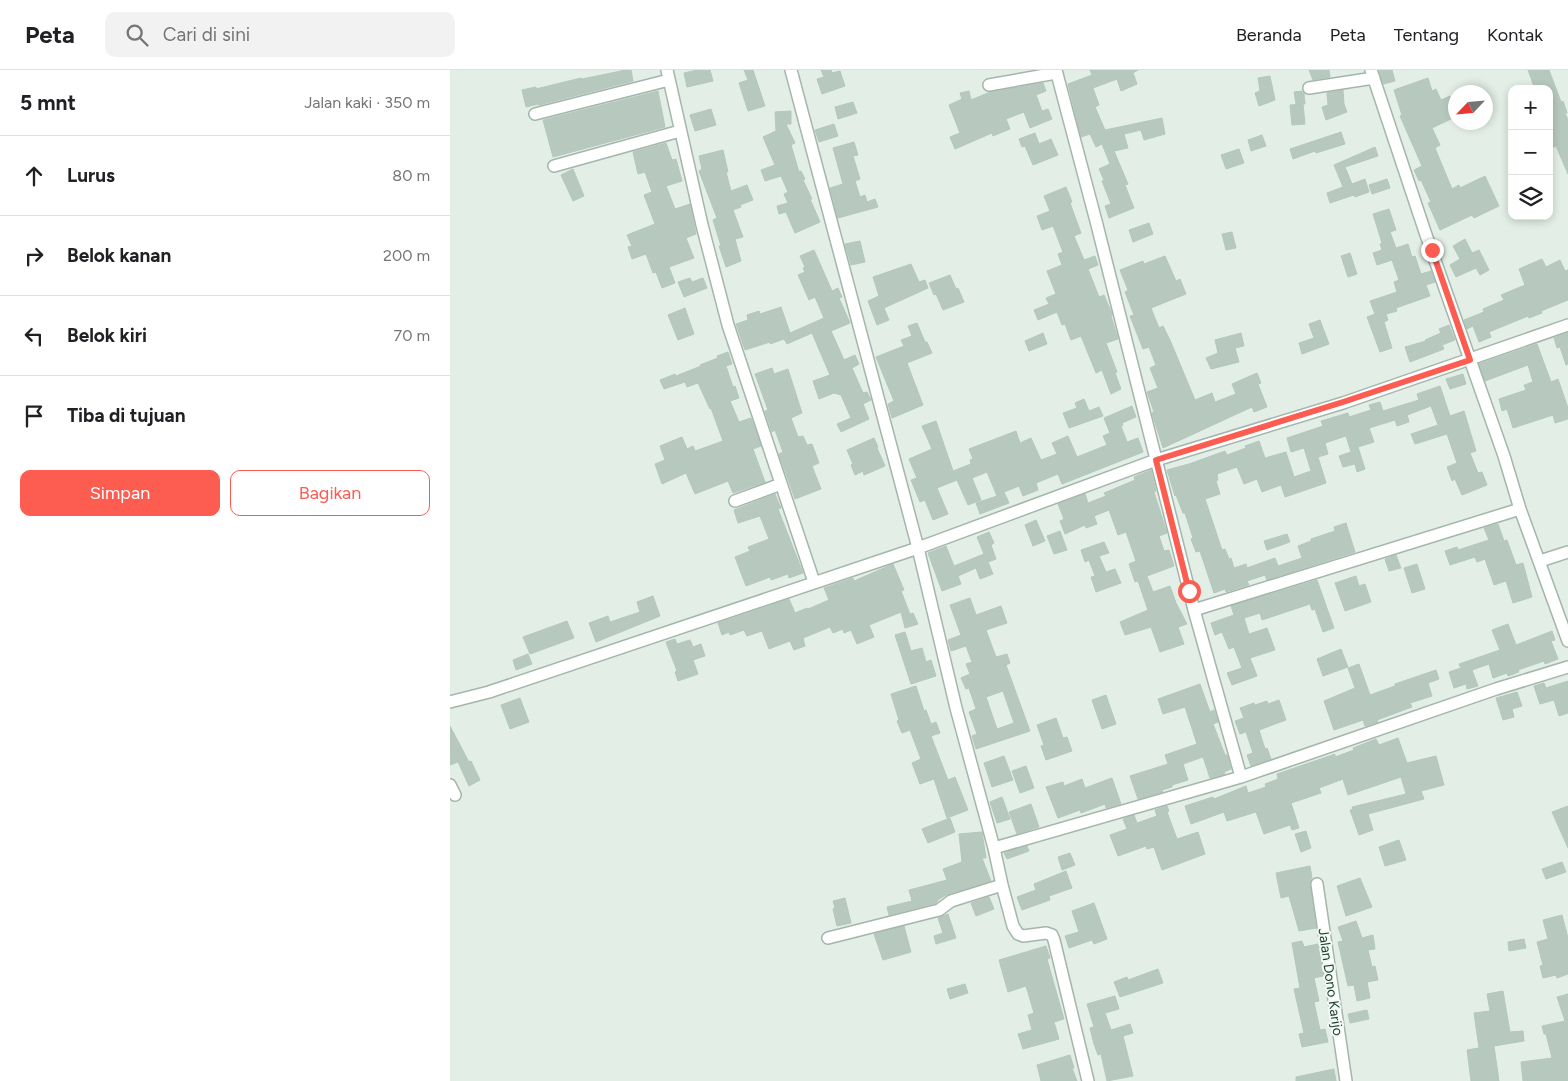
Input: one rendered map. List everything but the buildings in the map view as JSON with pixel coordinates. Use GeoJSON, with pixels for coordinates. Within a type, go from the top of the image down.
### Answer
{"type":"FeatureCollection","features":[{"type":"Feature","properties":{"kind":"street"},"geometry":{"type":"LineString","coordinates":[[791,70],[918,548],[956,708],[994,848],[1002,886],[1016,931],[1026,937],[1046,933],[1052,935],[1088,1081]]}},
{"type":"Feature","properties":{"kind":"street"},"geometry":{"type":"LineString","coordinates":[[989,85],[1056,71],[1096,221],[1194,610],[1241,777]]}},
{"type":"Feature","properties":{"kind":"street"},"geometry":{"type":"LineString","coordinates":[[1309,88],[1373,74],[1520,509],[1568,641]]}},
{"type":"Feature","properties":{"kind":"street"},"geometry":{"type":"LineString","coordinates":[[535,114],[668,75],[702,225],[728,325],[814,582]]}},
{"type":"Feature","properties":{"kind":"street"},"geometry":{"type":"LineString","coordinates":[[554,166],[680,131]]}},
{"type":"Feature","properties":{"kind":"street"},"geometry":{"type":"LineString","coordinates":[[450,702],[489,692],[918,548],[1156,460],[1343,402],[1568,325]]}},
{"type":"Feature","properties":{"kind":"street"},"geometry":{"type":"LineString","coordinates":[[735,501],[781,484]]}},
{"type":"Feature","properties":{"kind":"street"},"geometry":{"type":"LineString","coordinates":[[1194,610],[1520,509]]}},
{"type":"Feature","properties":{"kind":"street"},"geometry":{"type":"LineString","coordinates":[[1540,561],[1568,552]]}},
{"type":"Feature","properties":{"kind":"street"},"geometry":{"type":"LineString","coordinates":[[994,848],[1241,777],[1496,689],[1568,667]]}},
{"type":"Feature","properties":{"kind":"street","name":"Jalan Dono Karijo"},"geometry":{"type":"LineString","coordinates":[[1317,884],[1346,1081]]}},
{"type":"Feature","properties":{"kind":"street"},"geometry":{"type":"LineString","coordinates":[[828,938],[939,910],[951,900],[1002,886]]}},
{"type":"Feature","properties":{"kind":"route"},"geometry":{"type":"LineString","coordinates":[[1189,591],[1156,460],[1470,360],[1432,250]]}}]}
